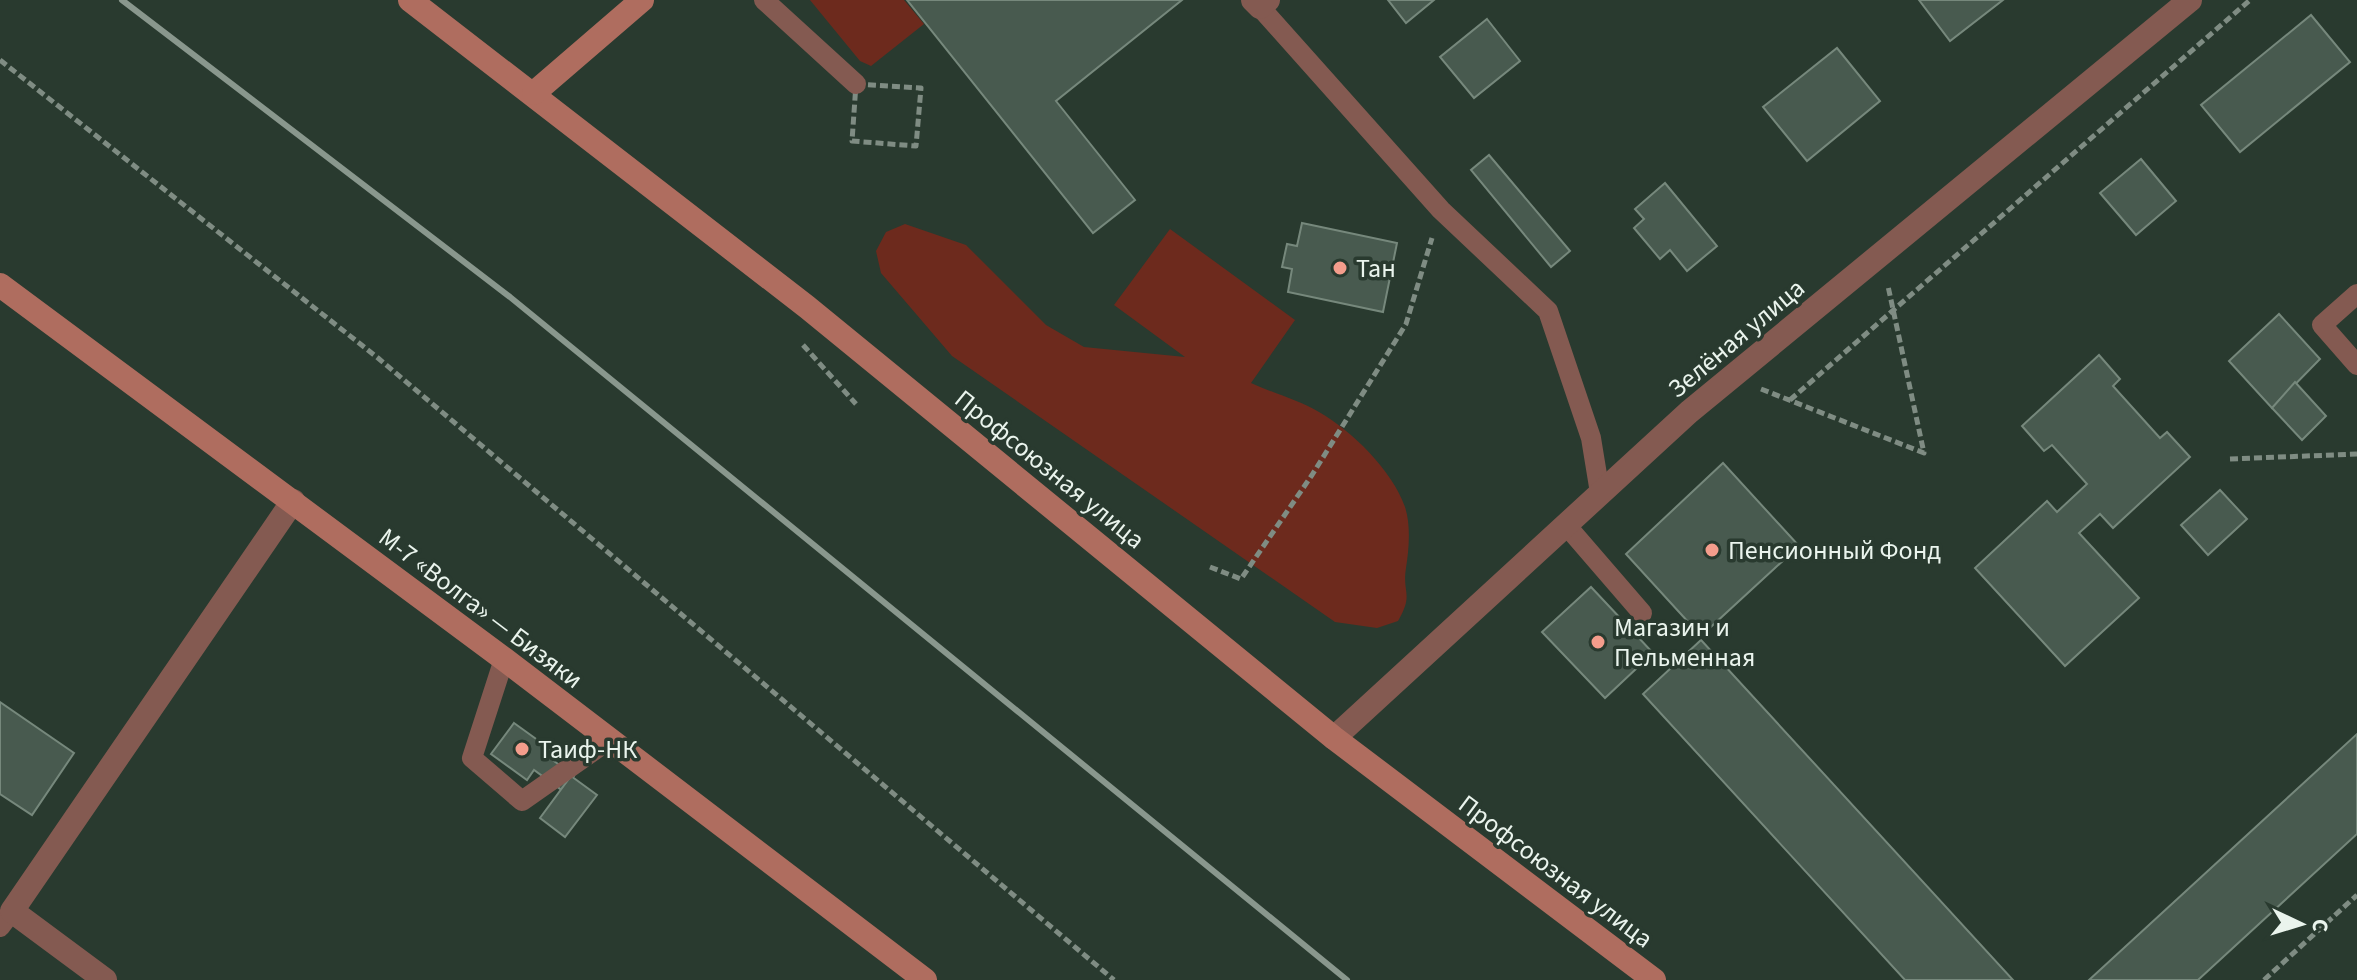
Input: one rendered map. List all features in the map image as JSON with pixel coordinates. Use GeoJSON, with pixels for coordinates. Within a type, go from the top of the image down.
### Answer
{"type":"FeatureCollection","features":[{"type":"Feature","properties":{"kind":"main road","name":"Профсоюзная улица"},"geometry":{"type":"LineString","coordinates":[[410,0],[807,307],[1334,738],[1654,980]]}},
{"type":"Feature","properties":{"kind":"main road"},"geometry":{"type":"LineString","coordinates":[[534,93],[642,0]]}},
{"type":"Feature","properties":{"kind":"main road","name":"М-7 «Волга» — Бизяки"},"geometry":{"type":"LineString","coordinates":[[0,285],[504,659],[925,980]]}},
{"type":"Feature","properties":{"kind":"street","name":"Зелёная улица"},"geometry":{"type":"LineString","coordinates":[[1334,738],[1731,377],[2190,0]]}},
{"type":"Feature","properties":{"kind":"street"},"geometry":{"type":"LineString","coordinates":[[105,980],[6,919],[293,501]]}},
{"type":"Feature","properties":{"kind":"lane"},"geometry":{"type":"LineString","coordinates":[[764,0],[856,84]]}},
{"type":"Feature","properties":{"kind":"lane"},"geometry":{"type":"LineString","coordinates":[[1260,2],[1441,210],[1548,311],[1591,438],[1600,493]]}},
{"type":"Feature","properties":{"kind":"lane"},"geometry":{"type":"LineString","coordinates":[[2357,294],[2322,325],[2357,365]]}},
{"type":"Feature","properties":{"kind":"lane"},"geometry":{"type":"LineString","coordinates":[[1566,525],[1642,613]]}},
{"type":"Feature","properties":{"kind":"lane"},"geometry":{"type":"LineString","coordinates":[[504,659],[472,758],[522,801],[609,740]]}},
{"type":"Feature","properties":{"kind":"path"},"geometry":{"type":"LineString","coordinates":[[1790,400],[2250,0]]}},
{"type":"Feature","properties":{"kind":"path"},"geometry":{"type":"LineString","coordinates":[[0,60],[378,358],[1114,980]]}},
{"type":"Feature","properties":{"kind":"path"},"geometry":{"type":"LineString","coordinates":[[856,84],[921,88],[916,146],[852,141],[856,84]]}},
{"type":"Feature","properties":{"kind":"path"},"geometry":{"type":"LineString","coordinates":[[1210,567],[1241,579],[1312,475],[1406,324],[1441,210]]}},
{"type":"Feature","properties":{"kind":"path"},"geometry":{"type":"LineString","coordinates":[[1731,377],[1924,453],[1881,254]]}},
{"type":"Feature","properties":{"kind":"path"},"geometry":{"type":"LineString","coordinates":[[796,337],[856,404]]}},
{"type":"Feature","properties":{"kind":"path"},"geometry":{"type":"LineString","coordinates":[[2230,459],[2357,454]]}},
{"type":"Feature","properties":{"kind":"path"},"geometry":{"type":"LineString","coordinates":[[2264,980],[2357,895]]}},
{"type":"Feature","properties":{"kind":"shaded area"},"geometry":{"type":"Polygon","coordinates":[[[810,0],[904,0],[924,24],[871,66],[860,61],[810,0]]]}},
{"type":"Feature","properties":{"kind":"shaded area"},"geometry":{"type":"Polygon","coordinates":[[[905,224],[966,245],[1046,325],[1084,347],[1185,357],[1114,305],[1170,229],[1295,320],[1251,383],[1303,404],[1332,420],[1370,453],[1391,479],[1405,507],[1409,529],[1405,577],[1407,599],[1398,621],[1377,628],[1335,622],[952,356],[881,273],[876,251],[886,232],[905,224]]]}},
{"type":"Feature","properties":{"kind":"building"},"geometry":{"type":"Polygon","coordinates":[[[907,0],[1182,0],[1056,101],[1135,200],[1093,233],[907,0]]]}},
{"type":"Feature","properties":{"kind":"building"},"geometry":{"type":"Polygon","coordinates":[[[1388,0],[1434,0],[1406,23],[1388,0]]]}},
{"type":"Feature","properties":{"kind":"building"},"geometry":{"type":"Polygon","coordinates":[[[1919,0],[2003,0],[1950,41],[1919,0]]]}},
{"type":"Feature","properties":{"kind":"building"},"geometry":{"type":"Polygon","coordinates":[[[2311,15],[2350,62],[2240,152],[2201,105],[2311,15]]]}},
{"type":"Feature","properties":{"kind":"building"},"geometry":{"type":"Polygon","coordinates":[[[1487,19],[1520,61],[1474,98],[1440,57],[1487,19]]]}},
{"type":"Feature","properties":{"kind":"building"},"geometry":{"type":"Polygon","coordinates":[[[1837,48],[1880,101],[1807,161],[1763,107],[1837,48]]]}},
{"type":"Feature","properties":{"kind":"building"},"geometry":{"type":"Polygon","coordinates":[[[1489,155],[1570,251],[1551,267],[1471,170],[1489,155]]]}},
{"type":"Feature","properties":{"kind":"building"},"geometry":{"type":"Polygon","coordinates":[[[2141,159],[2176,201],[2136,235],[2100,193],[2141,159]]]}},
{"type":"Feature","properties":{"kind":"building"},"geometry":{"type":"Polygon","coordinates":[[[1665,183],[1717,246],[1687,271],[1670,250],[1660,259],[1634,228],[1644,219],[1635,209],[1665,183]]]}},
{"type":"Feature","properties":{"kind":"building","name":"Тан"},"geometry":{"type":"Polygon","coordinates":[[[1302,223],[1397,243],[1383,312],[1288,292],[1292,269],[1282,267],[1287,244],[1297,246],[1302,223]]]}},
{"type":"Feature","properties":{"kind":"building"},"geometry":{"type":"Polygon","coordinates":[[[2279,314],[2320,359],[2272,408],[2229,361],[2279,314]]]}},
{"type":"Feature","properties":{"kind":"building"},"geometry":{"type":"Polygon","coordinates":[[[2099,355],[2120,379],[2113,386],[2160,438],[2167,432],[2190,457],[2113,528],[2100,514],[2079,533],[2139,598],[2065,666],[1975,568],[2047,501],[2057,512],[2087,484],[2052,445],[2044,451],[2022,426],[2099,355]]]}},
{"type":"Feature","properties":{"kind":"building"},"geometry":{"type":"Polygon","coordinates":[[[2295,382],[2326,416],[2302,440],[2272,408],[2295,382]]]}},
{"type":"Feature","properties":{"kind":"building","name":"Пенсионный Фонд"},"geometry":{"type":"Polygon","coordinates":[[[1723,463],[1799,546],[1701,636],[1626,554],[1723,463]]]}},
{"type":"Feature","properties":{"kind":"building"},"geometry":{"type":"Polygon","coordinates":[[[2220,490],[2247,519],[2208,555],[2181,525],[2220,490]]]}},
{"type":"Feature","properties":{"kind":"building","name":"Магазин и Пельменная"},"geometry":{"type":"Polygon","coordinates":[[[1591,587],[1653,653],[1605,698],[1542,632],[1591,587]]]}},
{"type":"Feature","properties":{"kind":"building"},"geometry":{"type":"Polygon","coordinates":[[[1701,640],[2013,980],[1905,980],[1643,694],[1701,640]]]}},
{"type":"Feature","properties":{"kind":"building"},"geometry":{"type":"Polygon","coordinates":[[[0,702],[74,753],[32,815],[0,794],[0,702]]]}},
{"type":"Feature","properties":{"kind":"building"},"geometry":{"type":"Polygon","coordinates":[[[514,723],[550,749],[546,755],[574,776],[563,791],[534,770],[527,780],[491,754],[514,723]]]}},
{"type":"Feature","properties":{"kind":"building"},"geometry":{"type":"Polygon","coordinates":[[[2357,734],[2357,834],[2198,980],[2089,980],[2357,734]]]}},
{"type":"Feature","properties":{"kind":"building"},"geometry":{"type":"Polygon","coordinates":[[[571,776],[597,795],[565,837],[540,818],[571,776]]]}},
{"type":"Feature","properties":{"kind":"railway"},"geometry":{"type":"LineString","coordinates":[[122,0],[510,297],[1347,980]]}},
{"type":"Feature","properties":{"kind":"place","name":"Тан"},"geometry":{"type":"Point","coordinates":[1340,268]}},
{"type":"Feature","properties":{"kind":"place","name":"Пенсионный Фонд"},"geometry":{"type":"Point","coordinates":[1712,550]}},
{"type":"Feature","properties":{"kind":"place","name":"Магазин и Пельменная"},"geometry":{"type":"Point","coordinates":[1598,642]}},
{"type":"Feature","properties":{"kind":"place","name":"Таиф-НК"},"geometry":{"type":"Point","coordinates":[522,749]}}]}
